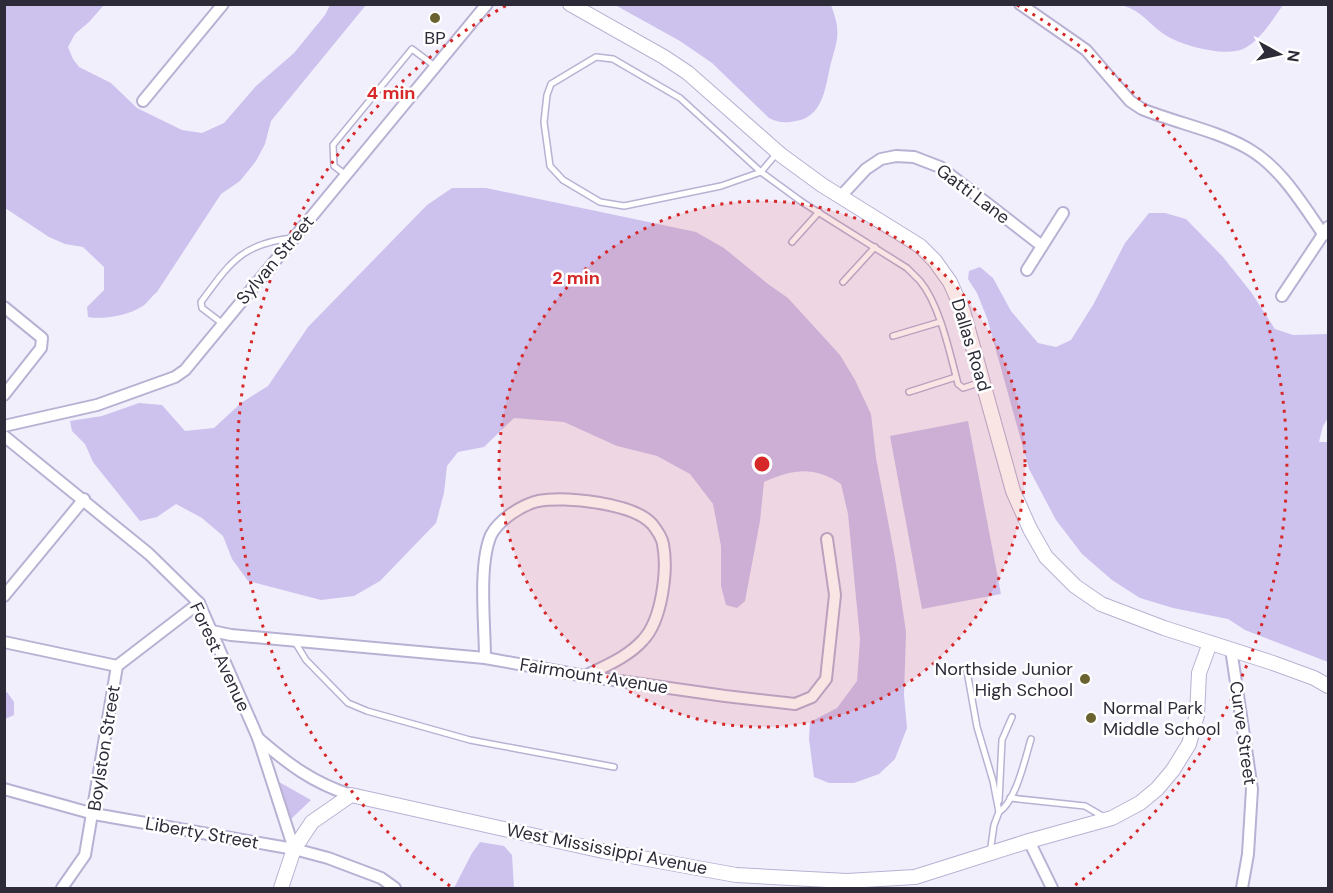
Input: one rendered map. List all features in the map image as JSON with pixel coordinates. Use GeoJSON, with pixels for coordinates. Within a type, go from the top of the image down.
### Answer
{"type":"FeatureCollection","features":[{"type":"Feature","properties":{"kind":"street"},"geometry":{"type":"LineString","coordinates":[[143,101],[223,4]]}},
{"type":"Feature","properties":{"kind":"street","name":"Sylvan Street"},"geometry":{"type":"LineString","coordinates":[[4,426],[97,405],[175,377],[185,370],[488,4]]}},
{"type":"Feature","properties":{"kind":"street","name":"Dallas Road"},"geometry":{"type":"LineString","coordinates":[[570,4],[688,73],[778,152],[841,196],[920,246],[935,261],[950,282],[963,311],[1013,491],[1046,557],[1075,586],[1101,603],[1164,628],[1314,678],[1329,686]]}},
{"type":"Feature","properties":{"kind":"street"},"geometry":{"type":"LineString","coordinates":[[1020,4],[1086,50],[1130,101],[1142,109],[1247,148],[1290,187],[1326,231],[1282,296]]}},
{"type":"Feature","properties":{"kind":"street","name":"Gatti Lane"},"geometry":{"type":"LineString","coordinates":[[841,196],[866,169],[881,159],[896,156],[914,157],[940,167],[1042,246]]}},
{"type":"Feature","properties":{"kind":"street"},"geometry":{"type":"LineString","coordinates":[[1027,270],[1063,213]]}},
{"type":"Feature","properties":{"kind":"street"},"geometry":{"type":"LineString","coordinates":[[4,307],[42,338],[41,348],[4,395]]}},
{"type":"Feature","properties":{"kind":"street","name":"Forest Avenue"},"geometry":{"type":"LineString","coordinates":[[4,436],[149,554],[199,603],[258,738],[294,849]]}},
{"type":"Feature","properties":{"kind":"street"},"geometry":{"type":"LineString","coordinates":[[4,596],[84,499]]}},
{"type":"Feature","properties":{"kind":"street"},"geometry":{"type":"LineString","coordinates":[[485,658],[484,565],[492,534],[511,512],[537,501],[567,500],[602,504],[638,513],[651,524],[663,542],[664,573],[657,613],[652,628],[643,641],[617,660],[585,676]]}},
{"type":"Feature","properties":{"kind":"street","name":"Fairmount Avenue"},"geometry":{"type":"LineString","coordinates":[[212,632],[485,658],[585,676],[795,704],[812,697],[826,679],[835,595],[827,539]]}},
{"type":"Feature","properties":{"kind":"street","name":"Boylston Street"},"geometry":{"type":"LineString","coordinates":[[62,888],[85,855],[94,814],[117,666],[199,603]]}},
{"type":"Feature","properties":{"kind":"street"},"geometry":{"type":"LineString","coordinates":[[4,642],[117,666]]}},
{"type":"Feature","properties":{"kind":"street","name":"West Mississippi Avenue"},"geometry":{"type":"LineString","coordinates":[[258,738],[301,772],[328,787],[351,795],[603,851],[736,875],[914,883],[990,853],[1107,819],[1140,803],[1157,789],[1173,770],[1189,744],[1197,715],[1199,674],[1210,643]]}},
{"type":"Feature","properties":{"kind":"street","name":"Curve Street"},"geometry":{"type":"LineString","coordinates":[[1231,650],[1252,789],[1248,854],[1242,888]]}},
{"type":"Feature","properties":{"kind":"street","name":"Liberty Street"},"geometry":{"type":"LineString","coordinates":[[4,789],[94,814],[294,849],[328,858],[381,878],[396,888]]}},
{"type":"Feature","properties":{"kind":"street"},"geometry":{"type":"LineString","coordinates":[[281,888],[294,849],[312,822],[351,795]]}},
{"type":"Feature","properties":{"kind":"street"},"geometry":{"type":"LineString","coordinates":[[1029,841],[1052,888]]}},
{"type":"Feature","properties":{"kind":"street"},"geometry":{"type":"LineString","coordinates":[[905,888],[914,883]]}},
{"type":"Feature","properties":{"kind":"lane"},"geometry":{"type":"LineString","coordinates":[[346,176],[334,165],[333,145],[390,75],[412,49],[436,67]]}},
{"type":"Feature","properties":{"kind":"lane"},"geometry":{"type":"LineString","coordinates":[[778,152],[761,172],[721,186],[624,206],[600,202],[563,180],[550,166],[544,122],[547,94],[551,84],[596,57],[613,59],[680,98],[761,172],[907,268],[920,281],[929,295],[940,322],[958,384],[963,388],[983,382]]}},
{"type":"Feature","properties":{"kind":"lane"},"geometry":{"type":"LineString","coordinates":[[792,242],[819,212]]}},
{"type":"Feature","properties":{"kind":"lane"},"geometry":{"type":"LineString","coordinates":[[223,324],[202,308],[201,302],[229,264],[240,254],[275,240],[294,238]]}},
{"type":"Feature","properties":{"kind":"lane"},"geometry":{"type":"LineString","coordinates":[[843,282],[875,247]]}},
{"type":"Feature","properties":{"kind":"lane"},"geometry":{"type":"LineString","coordinates":[[893,336],[940,322]]}},
{"type":"Feature","properties":{"kind":"lane"},"geometry":{"type":"LineString","coordinates":[[909,392],[956,377]]}},
{"type":"Feature","properties":{"kind":"lane"},"geometry":{"type":"LineString","coordinates":[[294,641],[306,660],[348,703],[368,711],[470,740],[614,767]]}},
{"type":"Feature","properties":{"kind":"lane"},"geometry":{"type":"LineString","coordinates":[[967,670],[977,727],[993,781],[999,812]]}},
{"type":"Feature","properties":{"kind":"lane"},"geometry":{"type":"LineString","coordinates":[[990,853],[994,825],[999,812],[1002,740],[1012,717]]}},
{"type":"Feature","properties":{"kind":"lane"},"geometry":{"type":"LineString","coordinates":[[999,812],[1006,807],[1031,740]]}},
{"type":"Feature","properties":{"kind":"lane"},"geometry":{"type":"LineString","coordinates":[[1010,798],[1085,806],[1107,819]]}},
{"type":"Feature","properties":{"kind":"shaded area"},"geometry":{"type":"Polygon","coordinates":[[[4,5],[104,5],[75,34],[68,47],[79,67],[111,83],[137,108],[182,130],[202,133],[224,123],[256,86],[294,53],[325,15],[330,5],[366,5],[271,121],[265,144],[256,161],[240,181],[221,194],[157,292],[137,309],[101,318],[88,317],[87,307],[104,290],[104,267],[83,247],[65,244],[49,237],[5,208],[4,5]]]}},
{"type":"Feature","properties":{"kind":"shaded area"},"geometry":{"type":"Polygon","coordinates":[[[615,5],[831,5],[837,36],[821,101],[812,114],[796,121],[776,121],[769,118],[712,63],[680,41],[615,5]]]}},
{"type":"Feature","properties":{"kind":"shaded area"},"geometry":{"type":"Polygon","coordinates":[[[1122,5],[1283,5],[1255,41],[1243,49],[1226,52],[1193,47],[1174,40],[1136,11],[1122,5]]]}},
{"type":"Feature","properties":{"kind":"shaded area"},"geometry":{"type":"Polygon","coordinates":[[[452,188],[486,188],[696,232],[724,248],[788,298],[840,355],[871,414],[876,458],[906,632],[904,695],[907,728],[895,759],[879,774],[854,783],[829,783],[814,777],[809,739],[810,722],[837,708],[857,681],[860,639],[848,514],[841,484],[822,474],[794,472],[764,482],[760,521],[745,601],[737,608],[726,605],[721,586],[721,546],[713,504],[690,474],[657,456],[617,446],[564,422],[514,418],[484,447],[458,452],[447,466],[444,493],[436,523],[380,581],[354,596],[321,600],[248,581],[232,559],[223,536],[202,518],[176,504],[157,517],[140,521],[93,462],[85,444],[72,431],[70,421],[102,416],[139,403],[162,405],[185,431],[214,428],[241,403],[268,386],[308,327],[427,205],[452,188]]]}},
{"type":"Feature","properties":{"kind":"shaded area"},"geometry":{"type":"Polygon","coordinates":[[[1149,213],[1165,213],[1186,219],[1223,257],[1251,292],[1275,329],[1293,335],[1328,334],[1328,418],[1323,426],[1319,442],[1328,442],[1328,662],[1245,630],[1228,619],[1173,608],[1140,598],[1112,580],[1082,554],[1056,520],[1029,469],[987,318],[977,293],[968,279],[969,271],[980,267],[993,278],[1011,311],[1038,343],[1056,347],[1071,340],[1093,305],[1125,243],[1149,213]]]}},
{"type":"Feature","properties":{"kind":"shaded area"},"geometry":{"type":"Polygon","coordinates":[[[968,421],[1001,594],[922,609],[890,436],[968,421]]]}},
{"type":"Feature","properties":{"kind":"shaded area"},"geometry":{"type":"Polygon","coordinates":[[[7,692],[14,702],[14,715],[5,719],[5,693],[7,692]]]}},
{"type":"Feature","properties":{"kind":"shaded area"},"geometry":{"type":"Polygon","coordinates":[[[279,782],[311,800],[290,820],[279,782]]]}},
{"type":"Feature","properties":{"kind":"shaded area"},"geometry":{"type":"Polygon","coordinates":[[[480,842],[504,846],[512,855],[514,888],[454,888],[480,842]]]}},
{"type":"Feature","properties":{"kind":"place","name":"BP"},"geometry":{"type":"Point","coordinates":[435,18]}},
{"type":"Feature","properties":{"kind":"place","name":"Northside Junior High School"},"geometry":{"type":"Point","coordinates":[1085,679]}},
{"type":"Feature","properties":{"kind":"place","name":"Normal Park Middle School"},"geometry":{"type":"Point","coordinates":[1091,718]}}]}
